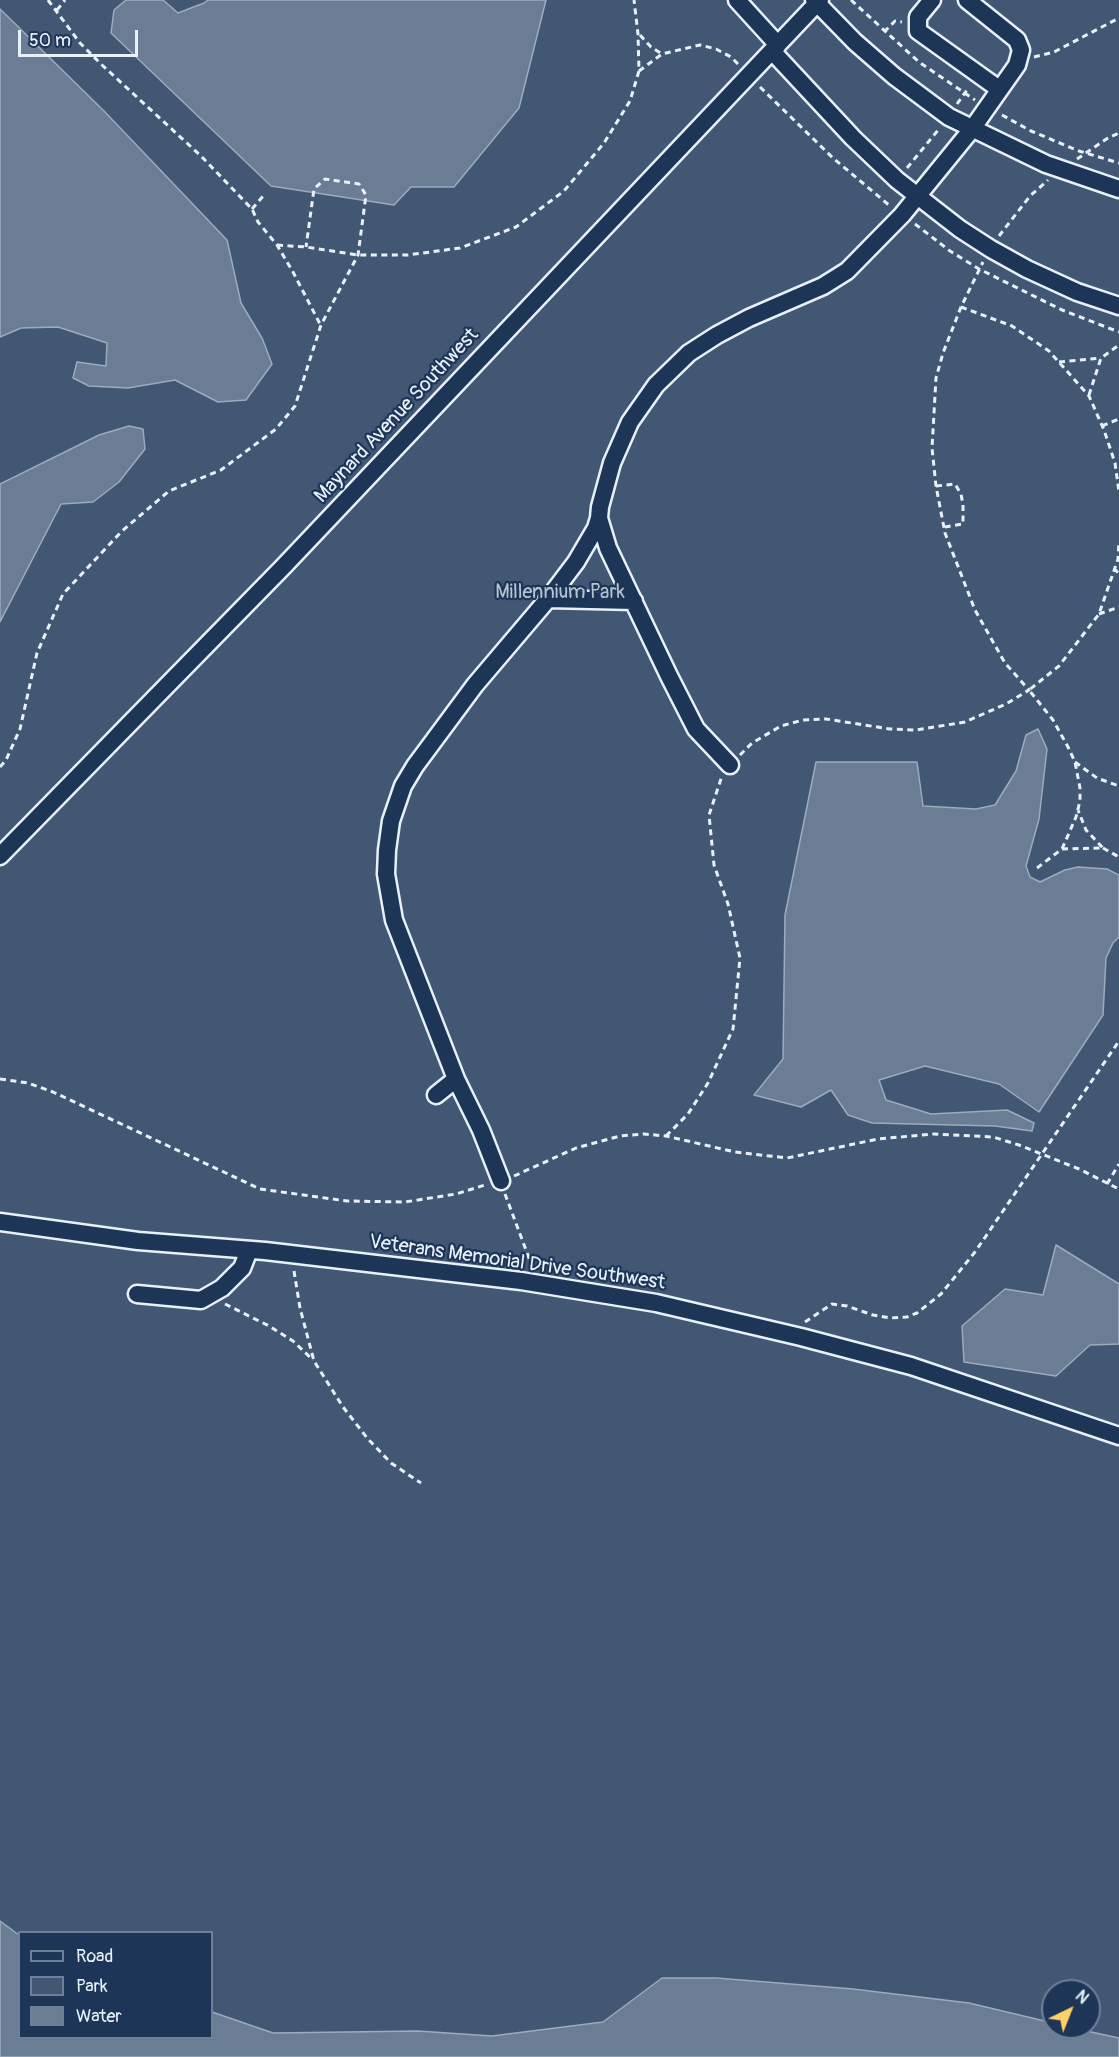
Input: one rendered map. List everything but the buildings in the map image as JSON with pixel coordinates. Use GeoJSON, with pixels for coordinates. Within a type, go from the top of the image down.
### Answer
{"type":"FeatureCollection","features":[{"type":"Feature","properties":{"kind":"street"},"geometry":{"type":"LineString","coordinates":[[737,0],[853,138],[917,197],[967,234],[1018,264],[1077,292],[1119,306]]}},
{"type":"Feature","properties":{"kind":"street"},"geometry":{"type":"LineString","coordinates":[[932,0],[918,17],[918,31],[999,89]]}},
{"type":"Feature","properties":{"kind":"street"},"geometry":{"type":"LineString","coordinates":[[501,1181],[481,1130],[456,1079],[394,920],[386,874],[387,850],[391,821],[403,786],[415,766],[475,685],[572,569],[596,528],[612,463],[630,422],[656,385],[689,353],[717,335],[823,286],[847,271],[902,215],[972,129],[1019,59],[1021,50],[1017,40],[967,0]]}},
{"type":"Feature","properties":{"kind":"street"},"geometry":{"type":"LineString","coordinates":[[818,1],[855,42],[894,76],[949,117],[1054,167],[1119,189]]}},
{"type":"Feature","properties":{"kind":"street","name":"Maynard Avenue Southwest"},"geometry":{"type":"LineString","coordinates":[[0,856],[283,567],[818,1]]}},
{"type":"Feature","properties":{"kind":"street"},"geometry":{"type":"LineString","coordinates":[[599,518],[608,548],[696,729],[730,765]]}},
{"type":"Feature","properties":{"kind":"street"},"geometry":{"type":"LineString","coordinates":[[548,600],[634,601]]}},
{"type":"Feature","properties":{"kind":"street"},"geometry":{"type":"LineString","coordinates":[[436,1095],[456,1079]]}},
{"type":"Feature","properties":{"kind":"street","name":"Veterans Memorial Drive Southwest"},"geometry":{"type":"LineString","coordinates":[[0,1222],[138,1241],[291,1254],[534,1283],[656,1303],[794,1335],[911,1366],[1119,1436]]}},
{"type":"Feature","properties":{"kind":"street"},"geometry":{"type":"LineString","coordinates":[[137,1294],[201,1300],[222,1288],[243,1268],[249,1250]]}},
{"type":"Feature","properties":{"kind":"path"},"geometry":{"type":"LineString","coordinates":[[48,0],[80,43],[201,156],[252,209],[265,232],[277,246],[321,325]]}},
{"type":"Feature","properties":{"kind":"path"},"geometry":{"type":"LineString","coordinates":[[57,10],[65,0]]}},
{"type":"Feature","properties":{"kind":"path"},"geometry":{"type":"LineString","coordinates":[[277,246],[306,247],[358,255],[408,255],[460,248],[516,227],[564,191],[604,143],[630,101],[639,70],[634,0]]}},
{"type":"Feature","properties":{"kind":"path"},"geometry":{"type":"LineString","coordinates":[[1019,59],[1029,59],[1054,52],[1119,18]]}},
{"type":"Feature","properties":{"kind":"path"},"geometry":{"type":"LineString","coordinates":[[884,32],[895,21],[917,24]]}},
{"type":"Feature","properties":{"kind":"path"},"geometry":{"type":"LineString","coordinates":[[638,34],[662,54]]}},
{"type":"Feature","properties":{"kind":"path"},"geometry":{"type":"LineString","coordinates":[[639,70],[662,54],[700,45],[716,49],[731,57],[833,158],[880,198],[950,251],[979,269],[1062,310],[1119,332]]}},
{"type":"Feature","properties":{"kind":"path"},"geometry":{"type":"LineString","coordinates":[[880,198],[949,117],[978,74]]}},
{"type":"Feature","properties":{"kind":"path"},"geometry":{"type":"LineString","coordinates":[[0,767],[6,760],[20,729],[37,652],[63,594],[122,531],[169,491],[221,470],[276,429],[295,406],[321,325],[358,255],[366,195],[359,184],[325,180],[314,189],[306,247]]}},
{"type":"Feature","properties":{"kind":"path"},"geometry":{"type":"LineString","coordinates":[[252,209],[264,195]]}},
{"type":"Feature","properties":{"kind":"path"},"geometry":{"type":"LineString","coordinates":[[961,307],[1012,326],[1049,351],[1089,396],[1115,463],[1119,492]]}},
{"type":"Feature","properties":{"kind":"path"},"geometry":{"type":"LineString","coordinates":[[1059,362],[1101,358],[1119,345]]}},
{"type":"Feature","properties":{"kind":"path"},"geometry":{"type":"LineString","coordinates":[[1089,396],[1101,358]]}},
{"type":"Feature","properties":{"kind":"path"},"geometry":{"type":"LineString","coordinates":[[936,378],[933,448],[936,486],[944,527],[975,610],[1005,663],[1053,720],[1075,762],[1080,788],[1078,810],[1062,849],[1037,868]]}},
{"type":"Feature","properties":{"kind":"path"},"geometry":{"type":"LineString","coordinates":[[1102,426],[1119,419]]}},
{"type":"Feature","properties":{"kind":"path"},"geometry":{"type":"LineString","coordinates":[[936,486],[955,484],[961,494],[963,524],[944,527]]}},
{"type":"Feature","properties":{"kind":"path"},"geometry":{"type":"LineString","coordinates":[[666,1136],[688,1114],[708,1083],[733,1029],[740,958],[728,904],[714,866],[709,815],[722,776],[730,765],[752,743],[781,726],[803,720],[826,719],[890,729],[916,730],[965,722],[1006,704],[1029,690],[1059,666],[1099,614],[1118,559],[1119,541]]}},
{"type":"Feature","properties":{"kind":"path"},"geometry":{"type":"LineString","coordinates":[[1114,568],[1119,574]]}},
{"type":"Feature","properties":{"kind":"path"},"geometry":{"type":"LineString","coordinates":[[1099,614],[1119,607]]}},
{"type":"Feature","properties":{"kind":"path"},"geometry":{"type":"LineString","coordinates":[[1075,762],[1097,778],[1119,786]]}},
{"type":"Feature","properties":{"kind":"path"},"geometry":{"type":"LineString","coordinates":[[1078,810],[1086,830],[1103,848],[1119,857]]}},
{"type":"Feature","properties":{"kind":"path"},"geometry":{"type":"LineString","coordinates":[[1062,849],[1103,848]]}},
{"type":"Feature","properties":{"kind":"path"},"geometry":{"type":"LineString","coordinates":[[794,1335],[803,1323],[832,1304],[890,1318],[907,1317],[928,1305],[941,1294],[975,1252],[1119,1041]]}},
{"type":"Feature","properties":{"kind":"path"},"geometry":{"type":"LineString","coordinates":[[0,1079],[28,1083],[53,1092],[260,1189],[347,1201],[405,1202],[456,1194],[501,1181],[597,1141],[644,1134],[666,1136],[735,1152],[787,1158],[878,1139],[933,1134],[993,1137],[1078,1169],[1119,1189]]}},
{"type":"Feature","properties":{"kind":"path"},"geometry":{"type":"LineString","coordinates":[[1107,1184],[1119,1164]]}},
{"type":"Feature","properties":{"kind":"path"},"geometry":{"type":"LineString","coordinates":[[501,1181],[530,1257],[534,1283]]}},
{"type":"Feature","properties":{"kind":"path"},"geometry":{"type":"LineString","coordinates":[[291,1254],[300,1308],[314,1361]]}},
{"type":"Feature","properties":{"kind":"path"},"geometry":{"type":"LineString","coordinates":[[208,1296],[269,1326],[293,1341],[314,1361],[343,1407],[368,1438],[391,1463],[421,1483]]}},
{"type":"Feature","properties":{"kind":"green space","name":"Millennium Park"},"geometry":{"type":"Polygon","coordinates":[[[0,0],[1119,0],[1119,2038],[1101,2034],[1101,1979],[1041,1979],[1041,2020],[969,2003],[853,1989],[716,1978],[662,1978],[603,2022],[492,2036],[418,2031],[273,2033],[213,2012],[213,1931],[18,1931],[18,1934],[0,1921],[0,0]]]}},
{"type":"Feature","properties":{"kind":"water"},"geometry":{"type":"Polygon","coordinates":[[[126,0],[163,0],[178,13],[208,0],[546,0],[519,108],[454,187],[411,187],[394,205],[271,186],[111,33],[114,10],[126,0]]]}},
{"type":"Feature","properties":{"kind":"water"},"geometry":{"type":"Polygon","coordinates":[[[0,9],[104,111],[227,240],[241,303],[262,338],[272,364],[246,400],[218,402],[175,380],[128,388],[89,386],[73,378],[77,362],[106,366],[107,343],[58,327],[21,328],[0,337],[0,9]]]}},
{"type":"Feature","properties":{"kind":"water"},"geometry":{"type":"Polygon","coordinates":[[[129,426],[143,429],[145,449],[119,482],[93,502],[61,504],[0,622],[0,484],[99,435],[129,426]]]}},
{"type":"Feature","properties":{"kind":"water"},"geometry":{"type":"Polygon","coordinates":[[[1038,729],[1047,749],[1039,819],[1026,866],[1030,877],[1040,882],[1065,870],[1078,867],[1107,869],[1119,875],[1119,937],[1113,943],[1106,958],[1103,1015],[1039,1112],[999,1084],[925,1066],[879,1080],[886,1100],[931,1114],[1007,1110],[1034,1123],[1032,1131],[995,1126],[872,1123],[848,1115],[831,1090],[801,1107],[754,1095],[783,1059],[785,915],[816,762],[917,762],[923,806],[976,809],[995,805],[1016,771],[1026,735],[1038,729]]]}},
{"type":"Feature","properties":{"kind":"water"},"geometry":{"type":"Polygon","coordinates":[[[1056,1245],[1119,1284],[1119,1344],[1090,1345],[1056,1376],[964,1362],[962,1326],[1005,1289],[1043,1295],[1056,1245]]]}},
{"type":"Feature","properties":{"kind":"water"},"geometry":{"type":"Polygon","coordinates":[[[0,1921],[18,1934],[18,2039],[213,2039],[213,2012],[273,2033],[418,2031],[492,2036],[603,2022],[662,1978],[716,1978],[853,1989],[969,2003],[1041,2020],[1041,2039],[1101,2039],[1101,2034],[1119,2038],[1119,2057],[0,2057],[0,1921]]]}}]}
